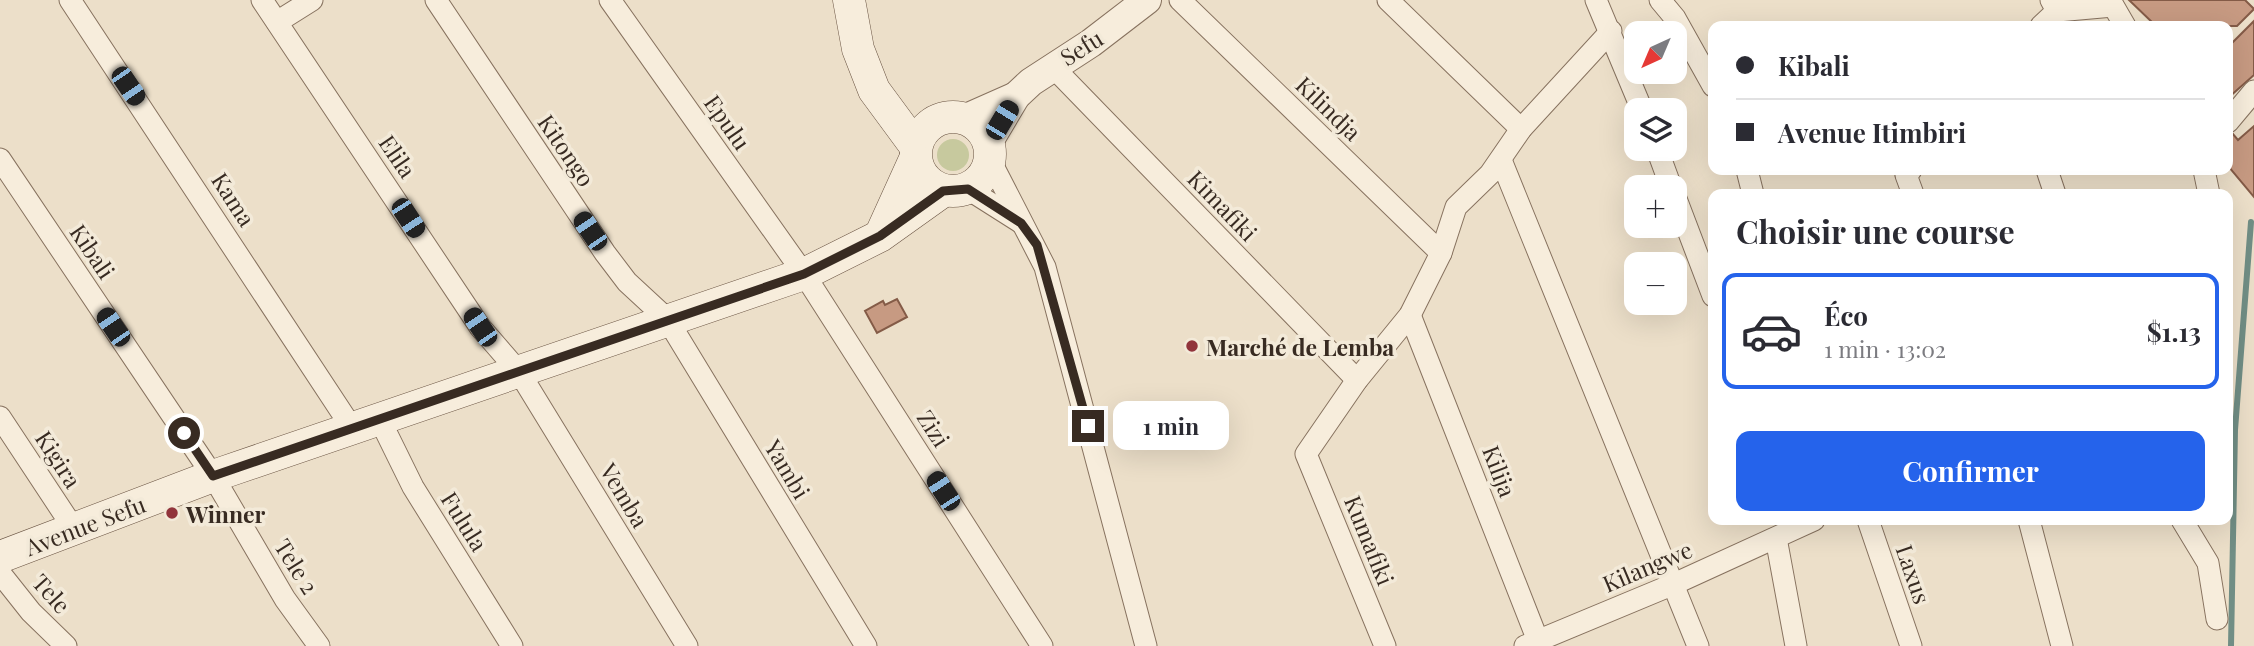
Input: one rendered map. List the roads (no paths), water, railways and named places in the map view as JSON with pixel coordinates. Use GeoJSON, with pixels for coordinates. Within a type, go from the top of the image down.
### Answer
{"type":"FeatureCollection","features":[{"type":"Feature","properties":{"kind":"main road"},"geometry":{"type":"LineString","coordinates":[[849,0],[858,49],[874,90],[916,153],[925,179],[956,190],[981,180],[989,151],[976,125],[952,119],[874,90]]}},
{"type":"Feature","properties":{"kind":"main road"},"geometry":{"type":"LineString","coordinates":[[880,236],[924,130],[952,119]]}},
{"type":"Feature","properties":{"kind":"main road","name":"Avenue Sefu"},"geometry":{"type":"LineString","coordinates":[[0,557],[213,476],[804,274],[880,236],[956,190]]}},
{"type":"Feature","properties":{"kind":"street","name":"Kama"},"geometry":{"type":"LineString","coordinates":[[70,0],[366,424]]}},
{"type":"Feature","properties":{"kind":"street","name":"Elila"},"geometry":{"type":"LineString","coordinates":[[262,0],[480,327],[519,372]]}},
{"type":"Feature","properties":{"kind":"street"},"geometry":{"type":"LineString","coordinates":[[277,22],[312,0]]}},
{"type":"Feature","properties":{"kind":"street","name":"Kitongo"},"geometry":{"type":"LineString","coordinates":[[436,0],[605,253],[627,282],[667,319]]}},
{"type":"Feature","properties":{"kind":"street","name":"Epulu"},"geometry":{"type":"LineString","coordinates":[[610,0],[804,274]]}},
{"type":"Feature","properties":{"kind":"street","name":"Sefu"},"geometry":{"type":"LineString","coordinates":[[1016,96],[1052,66],[1091,43],[1147,0]]}},
{"type":"Feature","properties":{"kind":"street","name":"Kilindja"},"geometry":{"type":"LineString","coordinates":[[1180,0],[1441,253]]}},
{"type":"Feature","properties":{"kind":"street"},"geometry":{"type":"LineString","coordinates":[[1388,0],[1521,129]]}},
{"type":"Feature","properties":{"kind":"street"},"geometry":{"type":"LineString","coordinates":[[1596,0],[1611,30],[1637,98]]}},
{"type":"Feature","properties":{"kind":"street"},"geometry":{"type":"LineString","coordinates":[[1660,0],[1682,29],[1708,77]]}},
{"type":"Feature","properties":{"kind":"street"},"geometry":{"type":"LineString","coordinates":[[2044,21],[2054,6],[2112,3],[2122,21]]}},
{"type":"Feature","properties":{"kind":"street"},"geometry":{"type":"LineString","coordinates":[[1357,380],[1410,315],[1441,253],[1455,207],[1501,160],[1521,129],[1611,30]]}},
{"type":"Feature","properties":{"kind":"street","name":"Kimafiki"},"geometry":{"type":"LineString","coordinates":[[1052,66],[1357,380]]}},
{"type":"Feature","properties":{"kind":"street"},"geometry":{"type":"LineString","coordinates":[[2233,116],[2254,91]]}},
{"type":"Feature","properties":{"kind":"street"},"geometry":{"type":"LineString","coordinates":[[952,119],[1016,96]]}},
{"type":"Feature","properties":{"kind":"street"},"geometry":{"type":"LineString","coordinates":[[1016,96],[989,151],[1021,223],[1037,245],[1045,267],[1146,646]]}},
{"type":"Feature","properties":{"kind":"street","name":"Kibali"},"geometry":{"type":"LineString","coordinates":[[0,159],[213,476]]}},
{"type":"Feature","properties":{"kind":"street"},"geometry":{"type":"LineString","coordinates":[[1501,160],[1698,646]]}},
{"type":"Feature","properties":{"kind":"street"},"geometry":{"type":"LineString","coordinates":[[956,190],[1021,223]]}},
{"type":"Feature","properties":{"kind":"street"},"geometry":{"type":"LineString","coordinates":[[1687,228],[1708,283]]}},
{"type":"Feature","properties":{"kind":"street","name":"Zizi"},"geometry":{"type":"LineString","coordinates":[[804,274],[1042,646]]}},
{"type":"Feature","properties":{"kind":"street","name":"Kilija"},"geometry":{"type":"LineString","coordinates":[[1410,315],[1534,644]]}},
{"type":"Feature","properties":{"kind":"street","name":"Yambi"},"geometry":{"type":"LineString","coordinates":[[667,319],[866,646]]}},
{"type":"Feature","properties":{"kind":"street","name":"Vemba"},"geometry":{"type":"LineString","coordinates":[[519,372],[687,646]]}},
{"type":"Feature","properties":{"kind":"street","name":"Kumafiki"},"geometry":{"type":"LineString","coordinates":[[1357,380],[1306,454],[1385,646]]}},
{"type":"Feature","properties":{"kind":"street","name":"Kigira"},"geometry":{"type":"LineString","coordinates":[[0,417],[74,529]]}},
{"type":"Feature","properties":{"kind":"street","name":"Fulula"},"geometry":{"type":"LineString","coordinates":[[366,424],[412,487],[512,646]]}},
{"type":"Feature","properties":{"kind":"street","name":"Tele 2"},"geometry":{"type":"LineString","coordinates":[[213,476],[285,599],[319,646]]}},
{"type":"Feature","properties":{"kind":"street","name":"Kilangwe"},"geometry":{"type":"LineString","coordinates":[[1534,644],[1674,584],[1800,525]]}},
{"type":"Feature","properties":{"kind":"street","name":"Laxus"},"geometry":{"type":"LineString","coordinates":[[1870,525],[1911,646]]}},
{"type":"Feature","properties":{"kind":"street"},"geometry":{"type":"LineString","coordinates":[[2030,525],[2062,646]]}},
{"type":"Feature","properties":{"kind":"street"},"geometry":{"type":"LineString","coordinates":[[2185,525],[2208,563],[2217,619]]}},
{"type":"Feature","properties":{"kind":"street"},"geometry":{"type":"LineString","coordinates":[[1776,538],[1796,646]]}},
{"type":"Feature","properties":{"kind":"street","name":"Tele"},"geometry":{"type":"LineString","coordinates":[[0,573],[31,611],[66,646]]}},
{"type":"Feature","properties":{"kind":"waterway"},"geometry":{"type":"LineString","coordinates":[[2231,646],[2235,430],[2251,222]]}},
{"type":"Feature","properties":{"kind":"place","name":"Marché de Lemba"},"geometry":{"type":"Point","coordinates":[1192,346]}},
{"type":"Feature","properties":{"kind":"place","name":"Winner"},"geometry":{"type":"Point","coordinates":[172,513]}}]}
